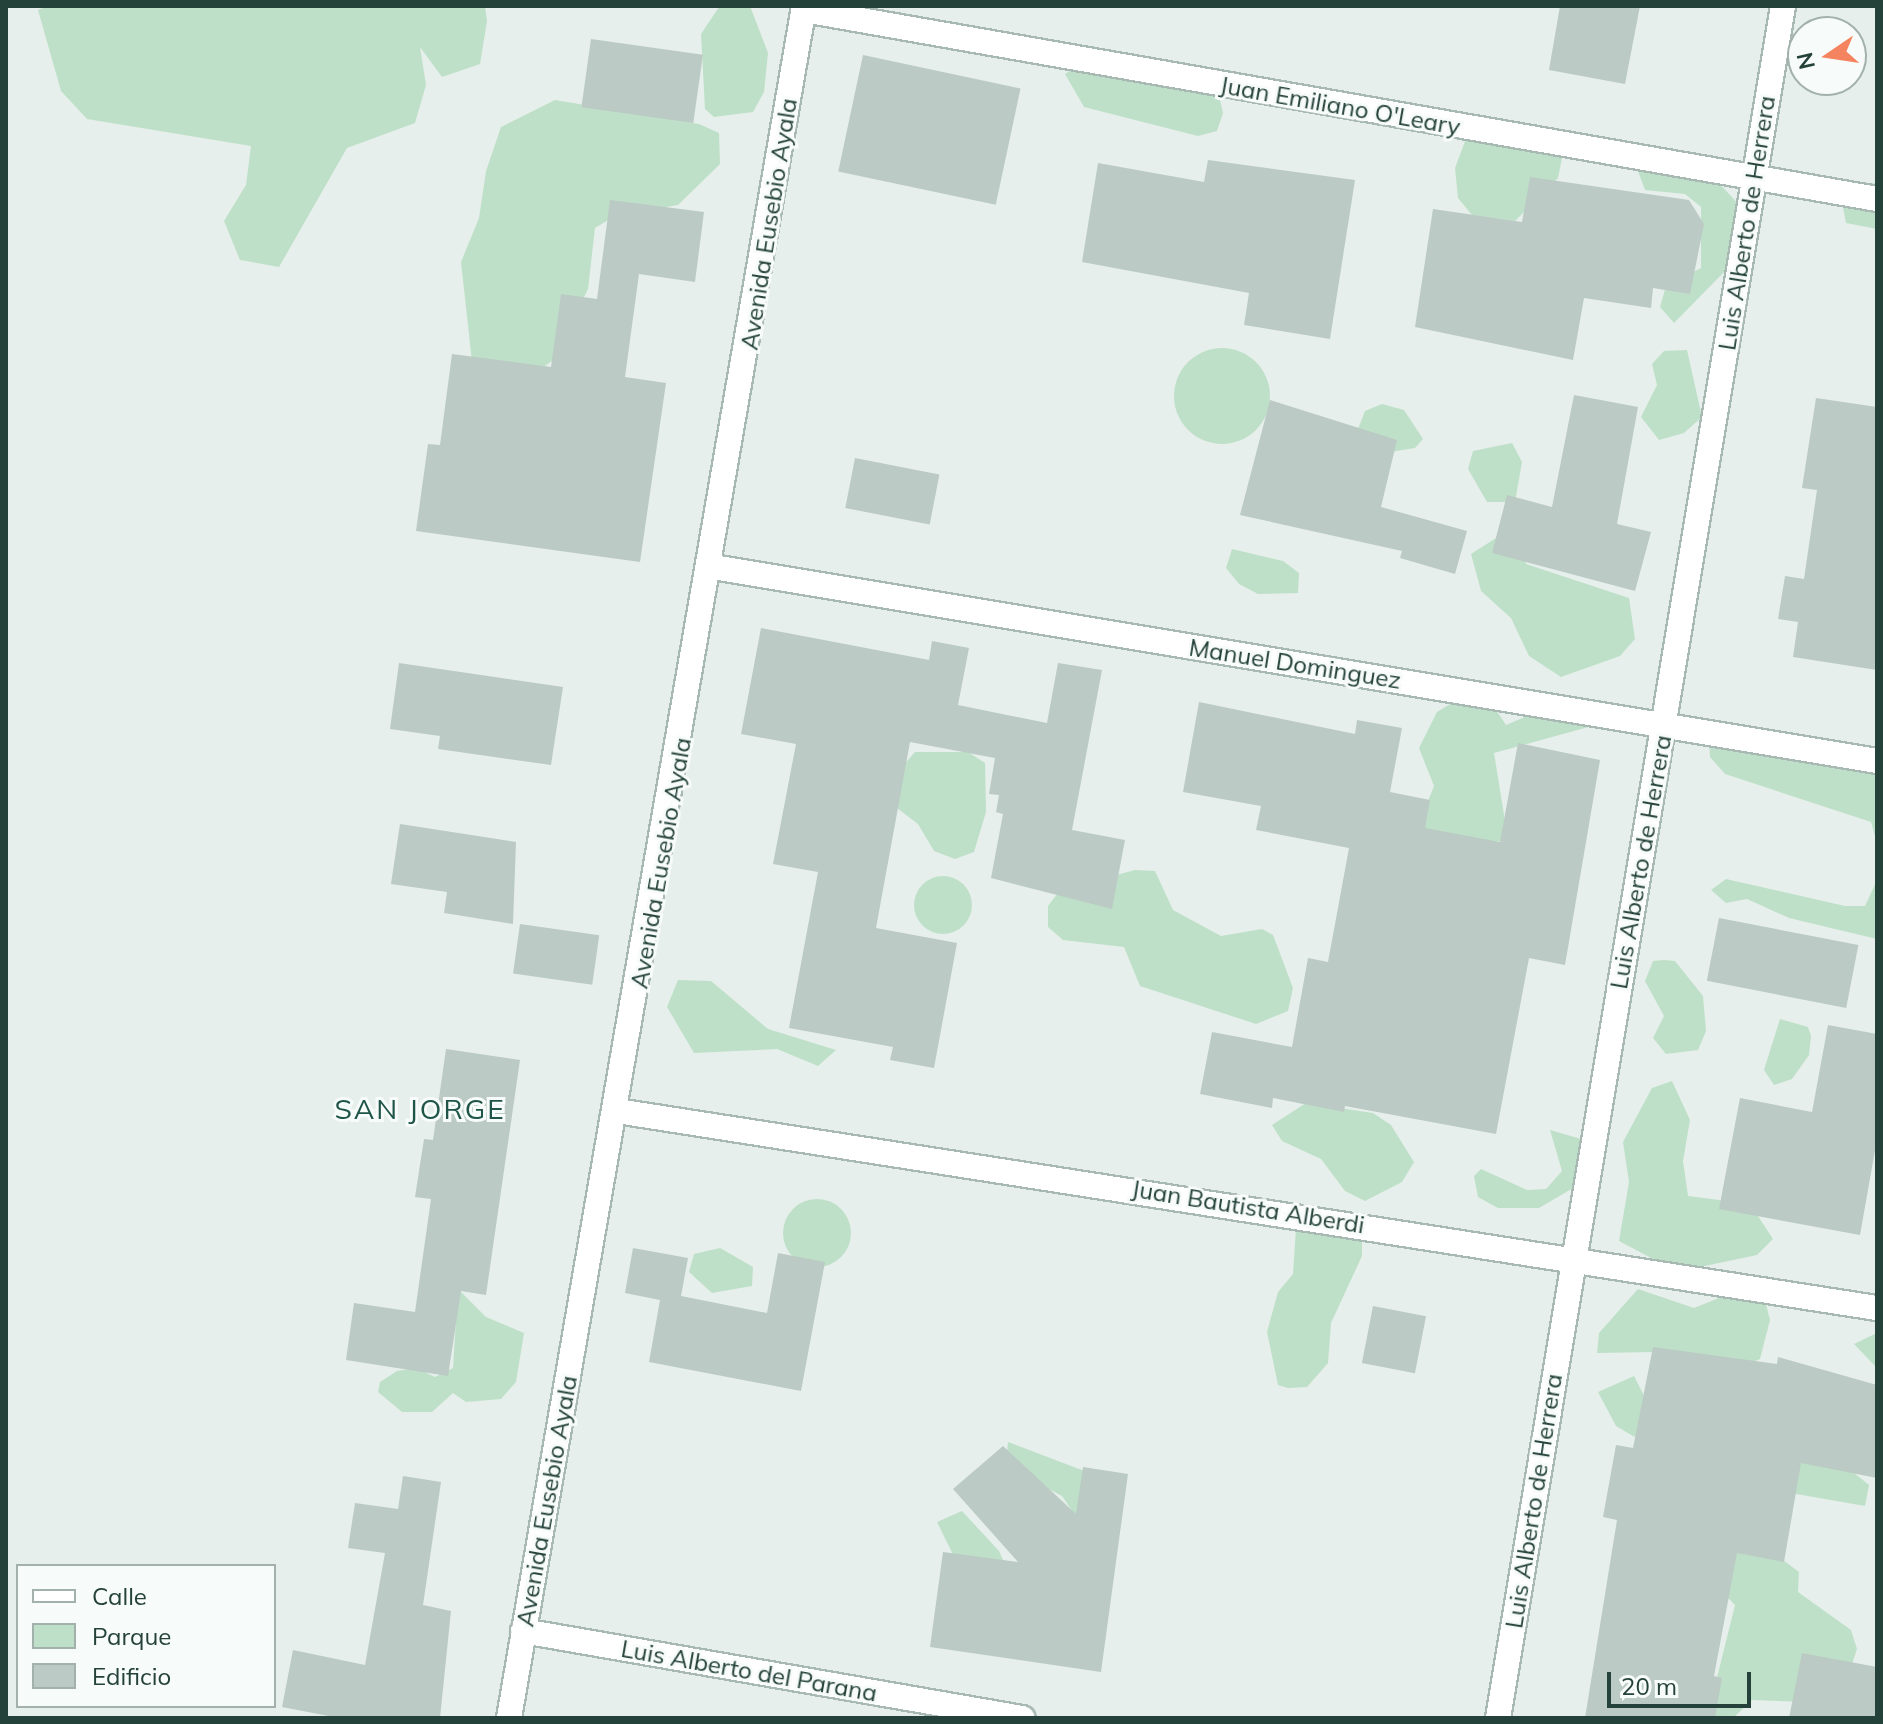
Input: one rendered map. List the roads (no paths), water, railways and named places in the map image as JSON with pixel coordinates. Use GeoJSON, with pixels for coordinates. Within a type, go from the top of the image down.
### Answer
{"type":"FeatureCollection","features":[{"type":"Feature","properties":{"kind":"street","name":"Luis Alberto de Herrera"},"geometry":{"type":"LineString","coordinates":[[1498,1718],[1783,6]]}},
{"type":"Feature","properties":{"kind":"street","name":"Juan Emiliano O'Leary"},"geometry":{"type":"LineString","coordinates":[[804,8],[1877,199]]}},
{"type":"Feature","properties":{"kind":"street","name":"Avenida Eusebio Ayala"},"geometry":{"type":"LineString","coordinates":[[509,1718],[713,567],[804,8]]}},
{"type":"Feature","properties":{"kind":"street","name":"Manuel Dominguez"},"geometry":{"type":"LineString","coordinates":[[713,567],[1877,761]]}},
{"type":"Feature","properties":{"kind":"street","name":"Juan Bautista Alberdi"},"geometry":{"type":"LineString","coordinates":[[617,1111],[1574,1257],[1877,1308]]}},
{"type":"Feature","properties":{"kind":"street","name":"Luis Alberto del Parana"},"geometry":{"type":"LineString","coordinates":[[523,1631],[1022,1718]]}},
{"type":"Feature","properties":{"kind":"district","name":"SAN JORGE"},"geometry":{"type":"Point","coordinates":[420,1109]}}]}
